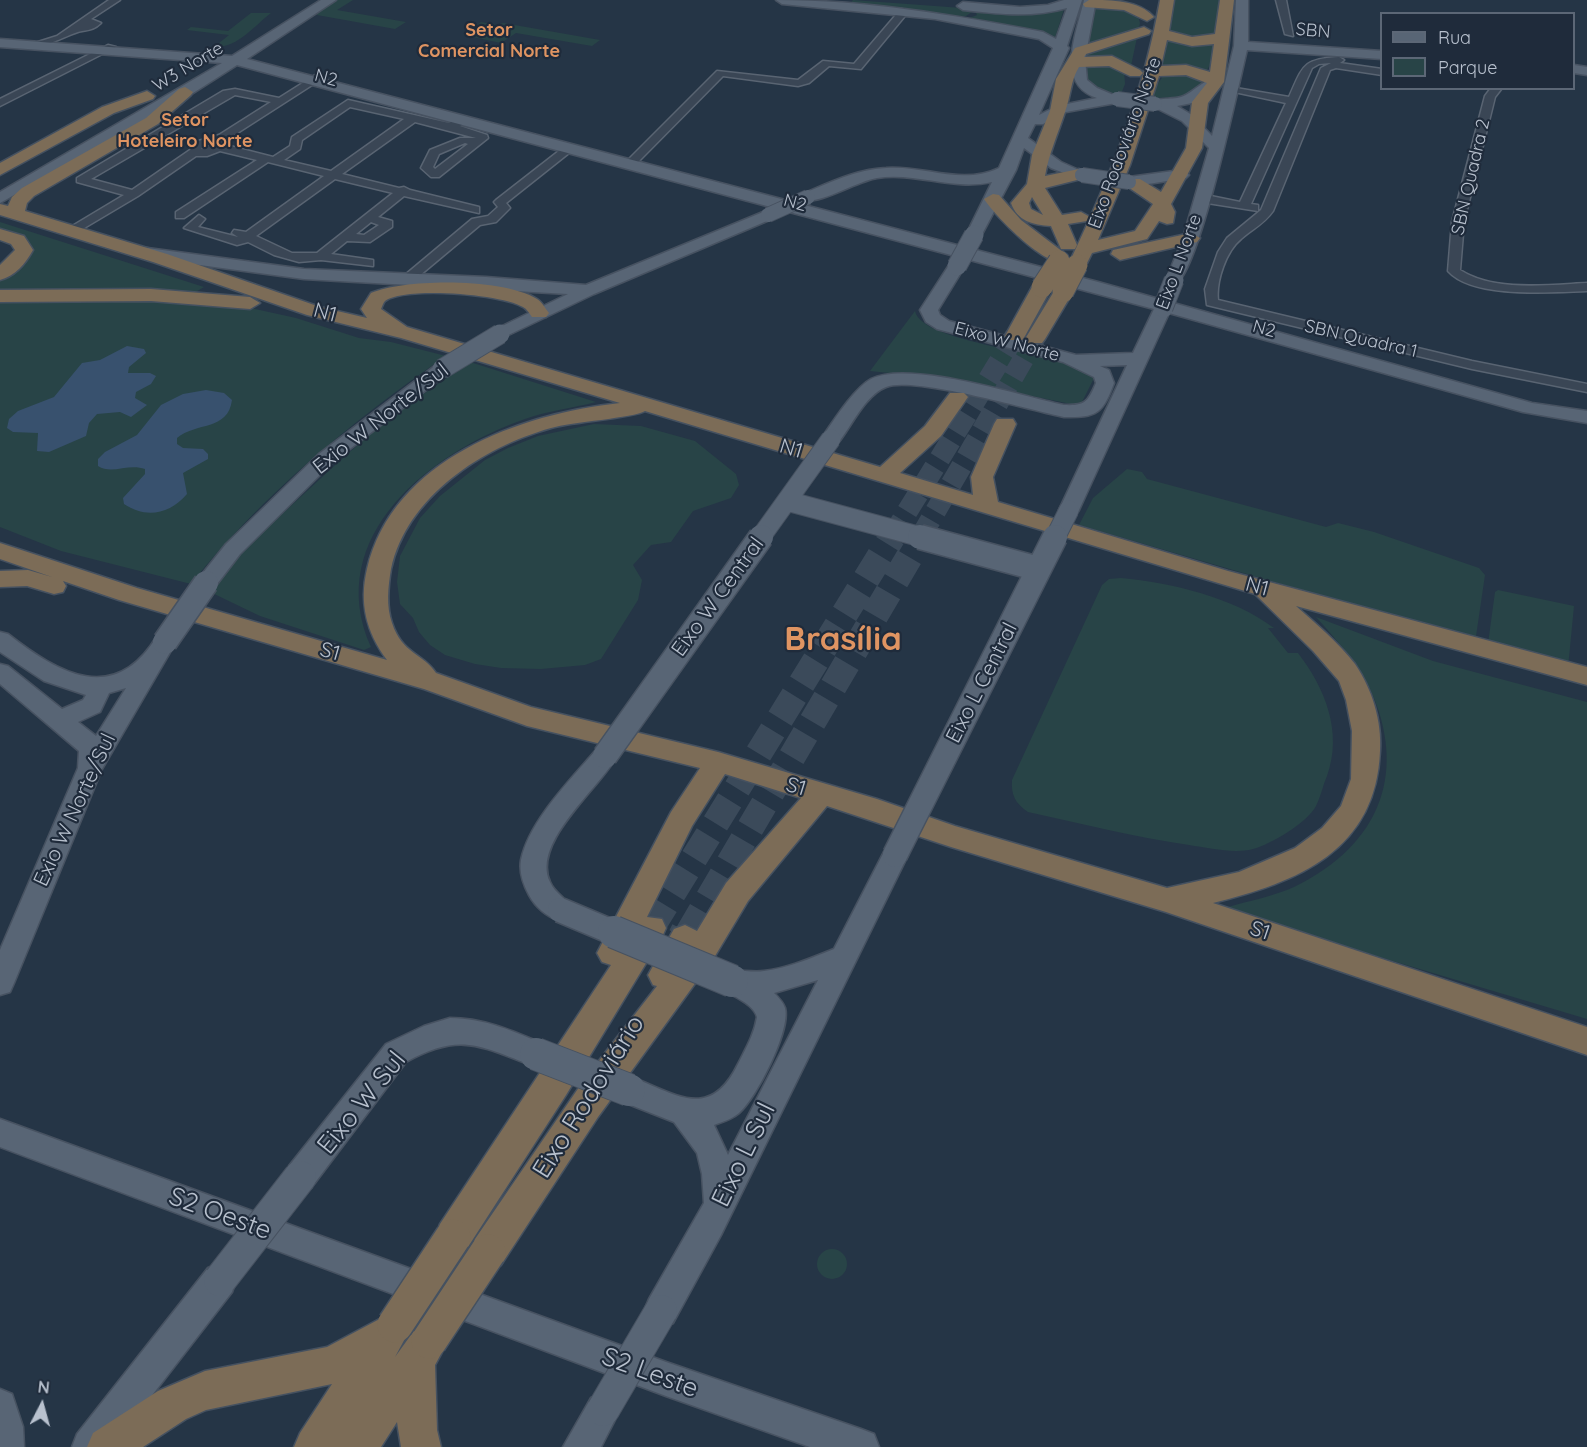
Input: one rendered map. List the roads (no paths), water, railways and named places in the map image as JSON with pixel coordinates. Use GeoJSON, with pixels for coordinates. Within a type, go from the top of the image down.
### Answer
{"type":"FeatureCollection","features":[{"type":"Feature","properties":{"kind":"highway","name":"Eixo Rodoviário Norte"},"geometry":{"type":"LineString","coordinates":[[1071,257],[1100,218],[1141,65],[1150,0]]}},
{"type":"Feature","properties":{"kind":"highway","name":"Eixo Rodoviário Norte"},"geometry":{"type":"LineString","coordinates":[[1071,257],[1081,217],[1126,109],[1141,65],[1162,33],[1167,0]]}},
{"type":"Feature","properties":{"kind":"highway"},"geometry":{"type":"LineString","coordinates":[[1225,89],[1223,36],[1227,0]]}},
{"type":"Feature","properties":{"kind":"highway"},"geometry":{"type":"LineString","coordinates":[[1083,1],[1133,7],[1146,25]]}},
{"type":"Feature","properties":{"kind":"highway","name":"Eixo Rodoviário Norte"},"geometry":{"type":"LineString","coordinates":[[1079,57],[1146,25]]}},
{"type":"Feature","properties":{"kind":"highway"},"geometry":{"type":"LineString","coordinates":[[1162,33],[1191,42],[1207,42],[1223,36]]}},
{"type":"Feature","properties":{"kind":"highway"},"geometry":{"type":"LineString","coordinates":[[1035,186],[1040,155],[1058,111],[1064,79],[1079,57],[1188,70],[1205,75],[1225,89]]}},
{"type":"Feature","properties":{"kind":"highway"},"geometry":{"type":"LineString","coordinates":[[8,212],[28,192],[152,121],[184,84]]}},
{"type":"Feature","properties":{"kind":"highway"},"geometry":{"type":"LineString","coordinates":[[1132,183],[1162,202],[1181,175],[1194,148],[1200,102],[1225,89]]}},
{"type":"Feature","properties":{"kind":"highway"},"geometry":{"type":"LineString","coordinates":[[0,170],[108,110],[151,93]]}},
{"type":"Feature","properties":{"kind":"highway"},"geometry":{"type":"LineString","coordinates":[[1080,174],[1035,186],[1023,196],[1020,203],[1023,212],[1036,219],[1058,221],[1081,217]]}},
{"type":"Feature","properties":{"kind":"highway"},"geometry":{"type":"LineString","coordinates":[[993,199],[1005,217],[1071,257]]}},
{"type":"Feature","properties":{"kind":"highway","name":"Eixo Rodoviário Norte"},"geometry":{"type":"LineString","coordinates":[[1071,257],[1156,232],[1166,224],[1167,211],[1162,202]]}},
{"type":"Feature","properties":{"kind":"highway","name":"N1"},"geometry":{"type":"LineString","coordinates":[[8,212],[137,251],[314,311],[407,333],[882,477],[1262,588],[1587,676]]}},
{"type":"Feature","properties":{"kind":"highway"},"geometry":{"type":"LineString","coordinates":[[1100,218],[1123,232],[1141,235]]}},
{"type":"Feature","properties":{"kind":"highway","name":"Eixo Rodoviário Norte"},"geometry":{"type":"LineString","coordinates":[[1058,221],[1071,257]]}},
{"type":"Feature","properties":{"kind":"highway"},"geometry":{"type":"LineString","coordinates":[[0,234],[18,240],[24,250],[19,259],[0,274]]}},
{"type":"Feature","properties":{"kind":"highway"},"geometry":{"type":"LineString","coordinates":[[1071,257],[1059,298],[1024,338],[1031,306],[1042,287],[1071,257],[1191,238]]}},
{"type":"Feature","properties":{"kind":"highway"},"geometry":{"type":"LineString","coordinates":[[407,333],[371,309],[378,297],[411,282],[535,300]]}},
{"type":"Feature","properties":{"kind":"highway"},"geometry":{"type":"LineString","coordinates":[[0,296],[205,297],[314,311]]}},
{"type":"Feature","properties":{"kind":"highway"},"geometry":{"type":"LineString","coordinates":[[882,477],[933,431],[957,397]]}},
{"type":"Feature","properties":{"kind":"highway"},"geometry":{"type":"LineString","coordinates":[[434,682],[400,658],[383,634],[375,607],[378,570],[393,532],[412,504],[461,463],[509,437],[571,416],[651,407]]}},
{"type":"Feature","properties":{"kind":"highway"},"geometry":{"type":"LineString","coordinates":[[987,508],[982,477],[1005,424]]}},
{"type":"Feature","properties":{"kind":"highway"},"geometry":{"type":"LineString","coordinates":[[909,485],[927,458],[933,431]]}},
{"type":"Feature","properties":{"kind":"highway","name":"S1"},"geometry":{"type":"LineString","coordinates":[[0,551],[128,594],[434,682],[527,716],[718,762],[951,836],[1167,900],[1587,1041]]}},
{"type":"Feature","properties":{"kind":"highway"},"geometry":{"type":"LineString","coordinates":[[0,579],[28,578],[100,599],[128,594]]}},
{"type":"Feature","properties":{"kind":"highway"},"geometry":{"type":"LineString","coordinates":[[1167,900],[1204,894],[1272,874],[1322,847],[1357,807],[1369,758],[1365,720],[1357,694],[1341,665],[1262,588]]}},
{"type":"Feature","properties":{"kind":"highway"},"geometry":{"type":"LineString","coordinates":[[554,1084],[630,918],[681,820],[718,762]]}},
{"type":"Feature","properties":{"kind":"highway"},"geometry":{"type":"LineString","coordinates":[[588,1105],[704,946],[736,892],[821,794]]}},
{"type":"Feature","properties":{"kind":"highway","name":"Eixo Rodoviário"},"geometry":{"type":"LineString","coordinates":[[314,1447],[554,1084],[651,928]]}},
{"type":"Feature","properties":{"kind":"highway","name":"Eixo Rodoviário"},"geometry":{"type":"LineString","coordinates":[[357,1447],[588,1105],[685,938]]}},
{"type":"Feature","properties":{"kind":"highway"},"geometry":{"type":"LineString","coordinates":[[107,1447],[172,1405],[205,1391],[333,1365],[392,1329]]}},
{"type":"Feature","properties":{"kind":"highway"},"geometry":{"type":"LineString","coordinates":[[421,1447],[416,1408],[422,1351]]}},
{"type":"Feature","properties":{"kind":"main road","name":"W3 Norte"},"geometry":{"type":"LineString","coordinates":[[184,84],[241,58],[309,0]]}},
{"type":"Feature","properties":{"kind":"main road","name":"W3 Norte"},"geometry":{"type":"LineString","coordinates":[[0,198],[184,84],[220,56],[288,19],[330,0]]}},
{"type":"Feature","properties":{"kind":"main road"},"geometry":{"type":"LineString","coordinates":[[782,0],[845,3],[904,11],[961,13],[1035,12],[1083,1],[1079,57],[1082,85],[1095,93],[1117,99],[1157,104],[1225,89]]}},
{"type":"Feature","properties":{"kind":"main road"},"geometry":{"type":"LineString","coordinates":[[893,0],[961,13],[1043,36],[1062,48]]}},
{"type":"Feature","properties":{"kind":"main road","name":"Eixo L Norte"},"geometry":{"type":"LineString","coordinates":[[1069,510],[1163,308],[1191,238],[1216,151],[1225,89],[1241,46],[1242,0]]}},
{"type":"Feature","properties":{"kind":"main road","name":"Eixo W Norte"},"geometry":{"type":"LineString","coordinates":[[831,439],[869,391],[884,380],[904,379],[950,386],[1035,406],[1083,412],[1096,403],[1105,383],[1097,370],[1069,358],[943,325],[932,318],[929,310],[934,298],[957,266],[1008,170],[1083,1]]}},
{"type":"Feature","properties":{"kind":"main road"},"geometry":{"type":"LineString","coordinates":[[1243,30],[1380,43]]}},
{"type":"Feature","properties":{"kind":"main road","name":"N2"},"geometry":{"type":"LineString","coordinates":[[0,41],[43,42],[107,48]]}},
{"type":"Feature","properties":{"kind":"main road","name":"N2"},"geometry":{"type":"LineString","coordinates":[[0,41],[241,58],[461,121],[545,136],[655,171],[731,187],[1540,401],[1584,416]]}},
{"type":"Feature","properties":{"kind":"main road","name":"SBN"},"geometry":{"type":"LineString","coordinates":[[1241,46],[1273,45],[1380,55]]}},
{"type":"Feature","properties":{"kind":"main road","name":"N2"},"geometry":{"type":"LineString","coordinates":[[307,76],[417,113],[458,116],[461,121]]}},
{"type":"Feature","properties":{"kind":"main road","name":"W3 Norte"},"geometry":{"type":"LineString","coordinates":[[0,181],[151,93]]}},
{"type":"Feature","properties":{"kind":"main road"},"geometry":{"type":"LineString","coordinates":[[1117,99],[1058,111],[1025,132],[1040,155],[1056,165],[1080,174],[1132,183],[1181,175]]}},
{"type":"Feature","properties":{"kind":"main road"},"geometry":{"type":"LineString","coordinates":[[1157,104],[1198,127],[1216,151]]}},
{"type":"Feature","properties":{"kind":"main road","name":"N2"},"geometry":{"type":"LineString","coordinates":[[461,121],[472,120],[568,149],[603,154]]}},
{"type":"Feature","properties":{"kind":"main road"},"geometry":{"type":"LineString","coordinates":[[545,136],[566,144],[568,149]]}},
{"type":"Feature","properties":{"kind":"main road"},"geometry":{"type":"LineString","coordinates":[[603,154],[634,159],[655,171]]}},
{"type":"Feature","properties":{"kind":"main road","name":"N2"},"geometry":{"type":"LineString","coordinates":[[634,159],[1530,408],[1584,416]]}},
{"type":"Feature","properties":{"kind":"main road","name":"Exio W Norte/Sul"},"geometry":{"type":"LineString","coordinates":[[0,983],[90,768],[150,663],[206,583],[233,549],[326,458],[442,369],[500,334],[535,300],[588,290],[808,197],[874,173],[915,173],[966,183],[992,179],[1008,170]]}},
{"type":"Feature","properties":{"kind":"main road"},"geometry":{"type":"LineString","coordinates":[[137,251],[259,268],[411,282]]}},
{"type":"Feature","properties":{"kind":"main road"},"geometry":{"type":"LineString","coordinates":[[348,277],[328,282],[324,286],[340,290],[411,282]]}},
{"type":"Feature","properties":{"kind":"main road"},"geometry":{"type":"LineString","coordinates":[[535,300],[588,290]]}},
{"type":"Feature","properties":{"kind":"main road"},"geometry":{"type":"LineString","coordinates":[[1275,339],[1286,338],[1360,355]]}},
{"type":"Feature","properties":{"kind":"main road"},"geometry":{"type":"LineString","coordinates":[[1069,358],[1110,361],[1140,358]]}},
{"type":"Feature","properties":{"kind":"main road"},"geometry":{"type":"LineString","coordinates":[[1407,367],[1446,380],[1453,386]]}},
{"type":"Feature","properties":{"kind":"main road"},"geometry":{"type":"LineString","coordinates":[[1035,406],[1082,425],[1099,445]]}},
{"type":"Feature","properties":{"kind":"main road","name":"Eixo W Central"},"geometry":{"type":"LineString","coordinates":[[605,756],[831,439]]}},
{"type":"Feature","properties":{"kind":"main road"},"geometry":{"type":"LineString","coordinates":[[787,501],[1039,569]]}},
{"type":"Feature","properties":{"kind":"main road","name":"Eixo L Central"},"geometry":{"type":"LineString","coordinates":[[895,855],[1069,510]]}},
{"type":"Feature","properties":{"kind":"main road"},"geometry":{"type":"LineString","coordinates":[[0,640],[38,670],[60,679],[95,688],[113,686],[133,677],[150,663]]}},
{"type":"Feature","properties":{"kind":"main road"},"geometry":{"type":"LineString","coordinates":[[0,672],[88,743],[91,751],[90,768]]}},
{"type":"Feature","properties":{"kind":"main road"},"geometry":{"type":"LineString","coordinates":[[60,720],[92,706],[98,695],[95,688]]}},
{"type":"Feature","properties":{"kind":"main road","name":"Eixo W Sul"},"geometry":{"type":"LineString","coordinates":[[90,1447],[396,1053],[415,1041],[434,1033],[456,1029],[485,1033],[685,1112],[706,1114],[727,1104],[738,1094],[766,1039],[771,1025],[771,1009],[737,983],[560,910],[547,902],[534,875],[535,858],[566,805],[605,756]]}},
{"type":"Feature","properties":{"kind":"main road","name":"Eixo L Sul"},"geometry":{"type":"LineString","coordinates":[[581,1447],[661,1311],[719,1206],[895,855]]}},
{"type":"Feature","properties":{"kind":"main road"},"geometry":{"type":"LineString","coordinates":[[737,983],[775,984],[793,979],[842,958]]}},
{"type":"Feature","properties":{"kind":"main road"},"geometry":{"type":"LineString","coordinates":[[685,1112],[711,1146],[719,1173],[719,1206]]}},
{"type":"Feature","properties":{"kind":"main road","name":"S2 Oeste"},"geometry":{"type":"LineString","coordinates":[[0,1134],[440,1295]]}},
{"type":"Feature","properties":{"kind":"main road","name":"S2 Leste"},"geometry":{"type":"LineString","coordinates":[[440,1295],[666,1379],[861,1447]]}},
{"type":"Feature","properties":{"kind":"main road"},"geometry":{"type":"LineString","coordinates":[[0,1406],[5,1427],[6,1447]]}},
{"type":"Feature","properties":{"kind":"street"},"geometry":{"type":"LineString","coordinates":[[81,45],[74,37],[84,25],[115,0]]}},
{"type":"Feature","properties":{"kind":"street"},"geometry":{"type":"LineString","coordinates":[[43,42],[60,38],[125,0]]}},
{"type":"Feature","properties":{"kind":"street"},"geometry":{"type":"LineString","coordinates":[[1270,0],[1272,11]]}},
{"type":"Feature","properties":{"kind":"street"},"geometry":{"type":"LineString","coordinates":[[1281,0],[1290,34]]}},
{"type":"Feature","properties":{"kind":"street"},"geometry":{"type":"LineString","coordinates":[[634,159],[721,73],[798,83],[805,81],[827,63],[859,67],[904,11]]}},
{"type":"Feature","properties":{"kind":"street"},"geometry":{"type":"LineString","coordinates":[[0,103],[107,48]]}},
{"type":"Feature","properties":{"kind":"street"},"geometry":{"type":"LineString","coordinates":[[1245,202],[1263,168],[1308,66],[1317,61],[1338,60],[1380,65]]}},
{"type":"Feature","properties":{"kind":"street"},"geometry":{"type":"LineString","coordinates":[[1202,194],[1245,202],[1267,211],[1326,68],[1334,65],[1380,72]]}},
{"type":"Feature","properties":{"kind":"street"},"geometry":{"type":"LineString","coordinates":[[70,231],[134,194],[194,152],[202,153],[221,143],[280,101],[307,76]]}},
{"type":"Feature","properties":{"kind":"street"},"geometry":{"type":"LineString","coordinates":[[1301,83],[1318,87]]}},
{"type":"Feature","properties":{"kind":"street"},"geometry":{"type":"LineString","coordinates":[[1225,89],[1292,104]]}},
{"type":"Feature","properties":{"kind":"street","name":"SBN Quadra 2"},"geometry":{"type":"LineString","coordinates":[[1494,90],[1458,222],[1454,271],[1470,279],[1518,288],[1587,287]]}},
{"type":"Feature","properties":{"kind":"street"},"geometry":{"type":"LineString","coordinates":[[134,194],[81,180],[227,93],[235,92],[280,101]]}},
{"type":"Feature","properties":{"kind":"street"},"geometry":{"type":"LineString","coordinates":[[369,263],[321,256],[304,260],[274,252],[248,236],[180,215],[296,147],[296,139],[348,103],[461,121],[482,136],[478,142]]}},
{"type":"Feature","properties":{"kind":"street"},"geometry":{"type":"LineString","coordinates":[[248,236],[336,175],[417,113]]}},
{"type":"Feature","properties":{"kind":"street"},"geometry":{"type":"LineString","coordinates":[[1281,127],[1301,131]]}},
{"type":"Feature","properties":{"kind":"street"},"geometry":{"type":"LineString","coordinates":[[221,143],[271,160],[404,190],[476,216],[498,215],[504,208],[500,202],[568,149]]}},
{"type":"Feature","properties":{"kind":"street"},"geometry":{"type":"LineString","coordinates":[[1263,168],[1283,173]]}},
{"type":"Feature","properties":{"kind":"street"},"geometry":{"type":"LineString","coordinates":[[321,256],[404,190]]}},
{"type":"Feature","properties":{"kind":"street","name":"SBN Quadra 1"},"geometry":{"type":"LineString","coordinates":[[1267,211],[1255,226],[1235,237],[1226,248],[1210,290],[1212,302],[1442,358],[1587,388]]}},
{"type":"Feature","properties":{"kind":"street"},"geometry":{"type":"LineString","coordinates":[[411,282],[476,216]]}},
{"type":"Feature","properties":{"kind":"street"},"geometry":{"type":"LineString","coordinates":[[344,237],[366,239],[388,224],[369,218]]}},
{"type":"Feature","properties":{"kind":"street"},"geometry":{"type":"LineString","coordinates":[[259,268],[274,252]]}},
{"type":"Feature","properties":{"kind":"water"},"geometry":{"type":"Polygon","coordinates":[[[127,346],[144,349],[146,353],[129,367],[128,373],[150,373],[156,376],[151,384],[136,392],[135,398],[147,405],[131,417],[120,412],[97,414],[89,423],[86,436],[49,452],[37,451],[38,433],[13,432],[7,428],[9,419],[18,411],[54,397],[82,363],[100,360],[127,346]]]}},
{"type":"Feature","properties":{"kind":"water"},"geometry":{"type":"Polygon","coordinates":[[[206,390],[224,393],[232,400],[224,417],[177,438],[177,444],[183,448],[203,449],[208,454],[208,459],[183,473],[187,494],[173,506],[157,512],[141,512],[124,504],[123,498],[145,474],[145,469],[103,468],[98,466],[98,459],[105,452],[137,435],[161,405],[183,394],[206,390]]]}},
{"type":"Feature","properties":{"kind":"tunnel"},"geometry":{"type":"LineString","coordinates":[[891,538],[1015,336]]}},
{"type":"Feature","properties":{"kind":"tunnel"},"geometry":{"type":"LineString","coordinates":[[920,538],[1035,339]]}},
{"type":"Feature","properties":{"kind":"tunnel"},"geometry":{"type":"LineString","coordinates":[[651,928],[892,537]]}},
{"type":"Feature","properties":{"kind":"tunnel"},"geometry":{"type":"LineString","coordinates":[[688,934],[921,537]]}},
{"type":"Feature","properties":{"kind":"tunnel"},"geometry":{"type":"LineString","coordinates":[[685,938],[688,932]]}},
{"type":"Feature","properties":{"kind":"district","name":"Setor Comercial Norte"},"geometry":{"type":"Point","coordinates":[489,42]}},
{"type":"Feature","properties":{"kind":"district","name":"Setor Hoteleiro Norte"},"geometry":{"type":"Point","coordinates":[185,131]}},
{"type":"Feature","properties":{"kind":"district","name":"Brasília"},"geometry":{"type":"Point","coordinates":[843,640]}}]}
